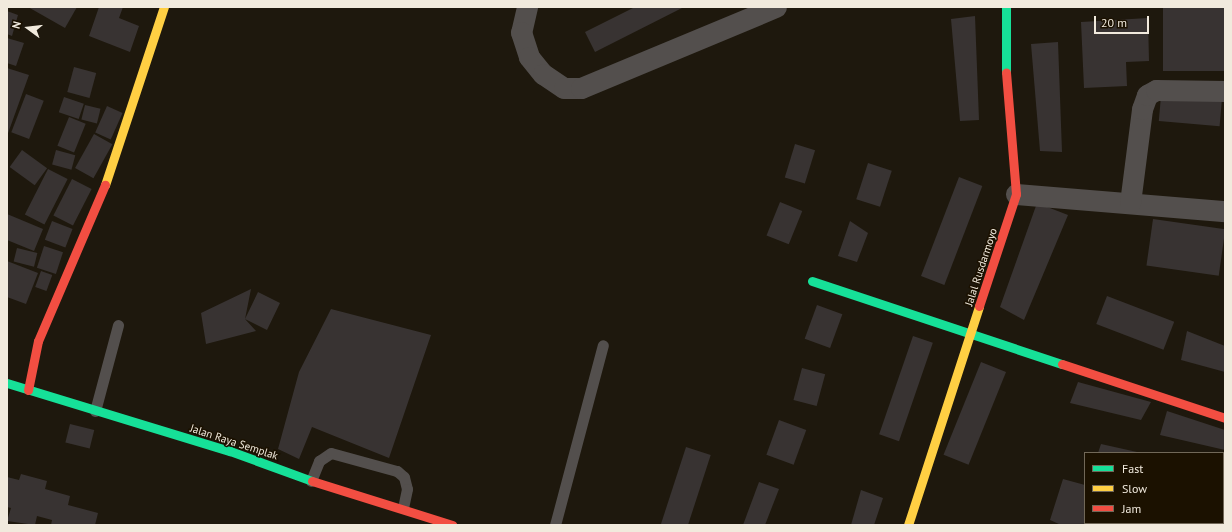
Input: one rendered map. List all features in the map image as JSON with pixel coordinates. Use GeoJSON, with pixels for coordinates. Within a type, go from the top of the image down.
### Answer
{"type":"FeatureCollection","features":[{"type":"Feature","properties":{"kind":"street"},"geometry":{"type":"LineString","coordinates":[[28,390],[38,341],[98,206],[164,7]]}},
{"type":"Feature","properties":{"kind":"street"},"geometry":{"type":"LineString","coordinates":[[527,7],[521,32],[529,57],[543,74],[564,88],[581,88],[776,7]]}},
{"type":"Feature","properties":{"kind":"street","name":"Jalal Rusdarmoyo"},"geometry":{"type":"LineString","coordinates":[[908,525],[1016,194],[1005,60],[1006,7]]}},
{"type":"Feature","properties":{"kind":"street"},"geometry":{"type":"LineString","coordinates":[[1130,203],[1142,109],[1147,95],[1156,90],[1225,91]]}},
{"type":"Feature","properties":{"kind":"street"},"geometry":{"type":"LineString","coordinates":[[1016,194],[1225,211]]}},
{"type":"Feature","properties":{"kind":"street"},"geometry":{"type":"LineString","coordinates":[[812,281],[1225,418]]}},
{"type":"Feature","properties":{"kind":"street","name":"Jalan Raya Semplak"},"geometry":{"type":"LineString","coordinates":[[7,383],[230,451],[311,481],[403,508],[452,525]]}},
{"type":"Feature","properties":{"kind":"lane"},"geometry":{"type":"LineString","coordinates":[[95,411],[118,325]]}},
{"type":"Feature","properties":{"kind":"lane"},"geometry":{"type":"LineString","coordinates":[[555,525],[603,345]]}},
{"type":"Feature","properties":{"kind":"lane"},"geometry":{"type":"LineString","coordinates":[[311,481],[319,461],[330,453],[397,471],[404,477],[407,489],[403,508]]}},
{"type":"Feature","properties":{"kind":"building"},"geometry":{"type":"Polygon","coordinates":[[[28,7],[77,7],[65,28],[28,7]]]}},
{"type":"Feature","properties":{"kind":"building"},"geometry":{"type":"Polygon","coordinates":[[[99,7],[123,7],[119,18],[139,26],[130,52],[89,36],[99,7]]]}},
{"type":"Feature","properties":{"kind":"building"},"geometry":{"type":"Polygon","coordinates":[[[635,7],[684,7],[595,52],[585,32],[635,7]]]}},
{"type":"Feature","properties":{"kind":"building"},"geometry":{"type":"Polygon","coordinates":[[[1163,7],[1225,7],[1225,71],[1163,71],[1163,7]]]}},
{"type":"Feature","properties":{"kind":"building"},"geometry":{"type":"Polygon","coordinates":[[[7,11],[18,15],[12,36],[7,34],[7,11]]]}},
{"type":"Feature","properties":{"kind":"building"},"geometry":{"type":"Polygon","coordinates":[[[975,16],[979,120],[960,121],[951,19],[975,16]]]}},
{"type":"Feature","properties":{"kind":"building"},"geometry":{"type":"Polygon","coordinates":[[[1148,18],[1149,61],[1126,62],[1127,86],[1084,88],[1081,22],[1148,18]]]}},
{"type":"Feature","properties":{"kind":"building"},"geometry":{"type":"Polygon","coordinates":[[[7,38],[24,43],[16,66],[7,63],[7,38]]]}},
{"type":"Feature","properties":{"kind":"building"},"geometry":{"type":"Polygon","coordinates":[[[1058,42],[1062,152],[1040,151],[1031,44],[1058,42]]]}},
{"type":"Feature","properties":{"kind":"building"},"geometry":{"type":"Polygon","coordinates":[[[74,67],[96,73],[89,98],[67,92],[74,67]]]}},
{"type":"Feature","properties":{"kind":"building"},"geometry":{"type":"Polygon","coordinates":[[[7,68],[29,75],[7,136],[7,68]]]}},
{"type":"Feature","properties":{"kind":"building"},"geometry":{"type":"Polygon","coordinates":[[[26,94],[44,101],[29,139],[11,132],[26,94]]]}},
{"type":"Feature","properties":{"kind":"building"},"geometry":{"type":"Polygon","coordinates":[[[1161,96],[1222,101],[1220,126],[1159,121],[1161,96]]]}},
{"type":"Feature","properties":{"kind":"building"},"geometry":{"type":"Polygon","coordinates":[[[64,97],[84,104],[79,119],[59,112],[64,97]]]}},
{"type":"Feature","properties":{"kind":"building"},"geometry":{"type":"Polygon","coordinates":[[[85,105],[101,109],[97,123],[81,120],[85,105]]]}},
{"type":"Feature","properties":{"kind":"building"},"geometry":{"type":"Polygon","coordinates":[[[107,106],[123,113],[111,139],[95,132],[107,106]]]}},
{"type":"Feature","properties":{"kind":"building"},"geometry":{"type":"Polygon","coordinates":[[[69,117],[86,124],[74,152],[57,146],[69,117]]]}},
{"type":"Feature","properties":{"kind":"building"},"geometry":{"type":"Polygon","coordinates":[[[94,134],[112,144],[93,178],[75,168],[94,134]]]}},
{"type":"Feature","properties":{"kind":"building"},"geometry":{"type":"Polygon","coordinates":[[[795,144],[815,150],[805,184],[785,177],[795,144]]]}},
{"type":"Feature","properties":{"kind":"building"},"geometry":{"type":"Polygon","coordinates":[[[22,150],[47,168],[35,185],[10,167],[22,150]]]}},
{"type":"Feature","properties":{"kind":"building"},"geometry":{"type":"Polygon","coordinates":[[[56,150],[75,155],[71,170],[52,164],[56,150]]]}},
{"type":"Feature","properties":{"kind":"building"},"geometry":{"type":"Polygon","coordinates":[[[868,163],[892,171],[880,207],[856,199],[868,163]]]}},
{"type":"Feature","properties":{"kind":"building"},"geometry":{"type":"Polygon","coordinates":[[[48,169],[68,179],[44,224],[25,214],[48,169]]]}},
{"type":"Feature","properties":{"kind":"building"},"geometry":{"type":"Polygon","coordinates":[[[959,177],[982,186],[944,285],[921,276],[959,177]]]}},
{"type":"Feature","properties":{"kind":"building"},"geometry":{"type":"Polygon","coordinates":[[[72,179],[92,189],[73,226],[53,216],[72,179]]]}},
{"type":"Feature","properties":{"kind":"building"},"geometry":{"type":"Polygon","coordinates":[[[780,202],[802,211],[789,244],[767,235],[780,202]]]}},
{"type":"Feature","properties":{"kind":"building"},"geometry":{"type":"Polygon","coordinates":[[[1037,203],[1068,215],[1024,320],[1000,307],[1037,203]]]}},
{"type":"Feature","properties":{"kind":"building"},"geometry":{"type":"Polygon","coordinates":[[[7,214],[43,229],[34,251],[7,240],[7,214]]]}},
{"type":"Feature","properties":{"kind":"building"},"geometry":{"type":"Polygon","coordinates":[[[1153,219],[1225,229],[1219,276],[1146,266],[1153,219]]]}},
{"type":"Feature","properties":{"kind":"building"},"geometry":{"type":"Polygon","coordinates":[[[52,221],[73,229],[65,248],[45,240],[52,221]]]}},
{"type":"Feature","properties":{"kind":"building"},"geometry":{"type":"Polygon","coordinates":[[[850,221],[868,233],[857,262],[838,256],[850,221]]]}},
{"type":"Feature","properties":{"kind":"building"},"geometry":{"type":"Polygon","coordinates":[[[44,246],[63,252],[56,274],[37,268],[44,246]]]}},
{"type":"Feature","properties":{"kind":"building"},"geometry":{"type":"Polygon","coordinates":[[[17,248],[37,253],[34,267],[14,262],[17,248]]]}},
{"type":"Feature","properties":{"kind":"building"},"geometry":{"type":"Polygon","coordinates":[[[7,261],[38,273],[26,304],[7,297],[7,261]]]}},
{"type":"Feature","properties":{"kind":"building"},"geometry":{"type":"Polygon","coordinates":[[[41,271],[52,275],[46,291],[35,287],[41,271]]]}},
{"type":"Feature","properties":{"kind":"building"},"geometry":{"type":"Polygon","coordinates":[[[251,289],[245,319],[256,331],[206,344],[201,313],[251,289]]]}},
{"type":"Feature","properties":{"kind":"building"},"geometry":{"type":"Polygon","coordinates":[[[258,292],[280,303],[267,330],[245,319],[258,292]]]}},
{"type":"Feature","properties":{"kind":"building"},"geometry":{"type":"Polygon","coordinates":[[[1107,296],[1174,322],[1163,350],[1096,324],[1107,296]]]}},
{"type":"Feature","properties":{"kind":"building"},"geometry":{"type":"Polygon","coordinates":[[[817,305],[842,314],[830,348],[805,339],[817,305]]]}},
{"type":"Feature","properties":{"kind":"building"},"geometry":{"type":"Polygon","coordinates":[[[331,309],[431,335],[389,458],[312,427],[299,459],[278,449],[299,372],[331,309]]]}},
{"type":"Feature","properties":{"kind":"building"},"geometry":{"type":"Polygon","coordinates":[[[1187,331],[1225,346],[1225,372],[1181,360],[1187,331]]]}},
{"type":"Feature","properties":{"kind":"building"},"geometry":{"type":"Polygon","coordinates":[[[913,336],[933,343],[899,441],[879,434],[913,336]]]}},
{"type":"Feature","properties":{"kind":"building"},"geometry":{"type":"Polygon","coordinates":[[[981,362],[1006,372],[969,465],[944,455],[981,362]]]}},
{"type":"Feature","properties":{"kind":"building"},"geometry":{"type":"Polygon","coordinates":[[[802,368],[825,374],[817,406],[793,400],[802,368]]]}},
{"type":"Feature","properties":{"kind":"building"},"geometry":{"type":"Polygon","coordinates":[[[1078,382],[1151,402],[1141,420],[1070,403],[1078,382]]]}},
{"type":"Feature","properties":{"kind":"building"},"geometry":{"type":"Polygon","coordinates":[[[1167,411],[1225,430],[1225,450],[1160,435],[1167,411]]]}},
{"type":"Feature","properties":{"kind":"building"},"geometry":{"type":"Polygon","coordinates":[[[779,420],[806,430],[794,465],[766,455],[779,420]]]}},
{"type":"Feature","properties":{"kind":"building"},"geometry":{"type":"Polygon","coordinates":[[[70,424],[94,430],[90,448],[65,442],[70,424]]]}},
{"type":"Feature","properties":{"kind":"building"},"geometry":{"type":"Polygon","coordinates":[[[1101,444],[1137,452],[1098,452],[1101,444]]]}},
{"type":"Feature","properties":{"kind":"building"},"geometry":{"type":"Polygon","coordinates":[[[686,447],[711,455],[688,525],[661,525],[686,447]]]}},
{"type":"Feature","properties":{"kind":"building"},"geometry":{"type":"Polygon","coordinates":[[[21,474],[47,481],[45,489],[70,496],[68,505],[98,513],[95,525],[51,525],[52,520],[37,516],[35,525],[7,521],[11,508],[7,507],[7,477],[19,480],[21,474]]]}},
{"type":"Feature","properties":{"kind":"building"},"geometry":{"type":"Polygon","coordinates":[[[1063,479],[1084,485],[1084,524],[1134,525],[1061,525],[1050,520],[1063,479]]]}},
{"type":"Feature","properties":{"kind":"building"},"geometry":{"type":"Polygon","coordinates":[[[759,482],[779,489],[765,525],[743,525],[759,482]]]}},
{"type":"Feature","properties":{"kind":"building"},"geometry":{"type":"Polygon","coordinates":[[[861,490],[883,498],[874,525],[851,525],[861,490]]]}},
{"type":"Feature","properties":{"kind":"building"},"geometry":{"type":"Polygon","coordinates":[[[1224,504],[1225,525],[1207,524],[1224,524],[1224,504]]]}},
{"type":"Feature","properties":{"kind":"traffic: fast"},"geometry":{"type":"LineString","coordinates":[[1006,7],[1006,72]]}},
{"type":"Feature","properties":{"kind":"traffic: fast"},"geometry":{"type":"LineString","coordinates":[[812,281],[1062,364]]}},
{"type":"Feature","properties":{"kind":"traffic: fast"},"geometry":{"type":"LineString","coordinates":[[7,383],[230,451],[312,481]]}},
{"type":"Feature","properties":{"kind":"traffic: slow"},"geometry":{"type":"LineString","coordinates":[[105,185],[164,7]]}},
{"type":"Feature","properties":{"kind":"traffic: slow"},"geometry":{"type":"LineString","coordinates":[[908,525],[979,306]]}},
{"type":"Feature","properties":{"kind":"traffic: jam"},"geometry":{"type":"LineString","coordinates":[[979,306],[1016,194],[1006,72]]}},
{"type":"Feature","properties":{"kind":"traffic: jam"},"geometry":{"type":"LineString","coordinates":[[28,390],[38,341],[105,185]]}},
{"type":"Feature","properties":{"kind":"traffic: jam"},"geometry":{"type":"LineString","coordinates":[[1062,364],[1225,418]]}},
{"type":"Feature","properties":{"kind":"traffic: jam"},"geometry":{"type":"LineString","coordinates":[[312,481],[452,525]]}}]}
